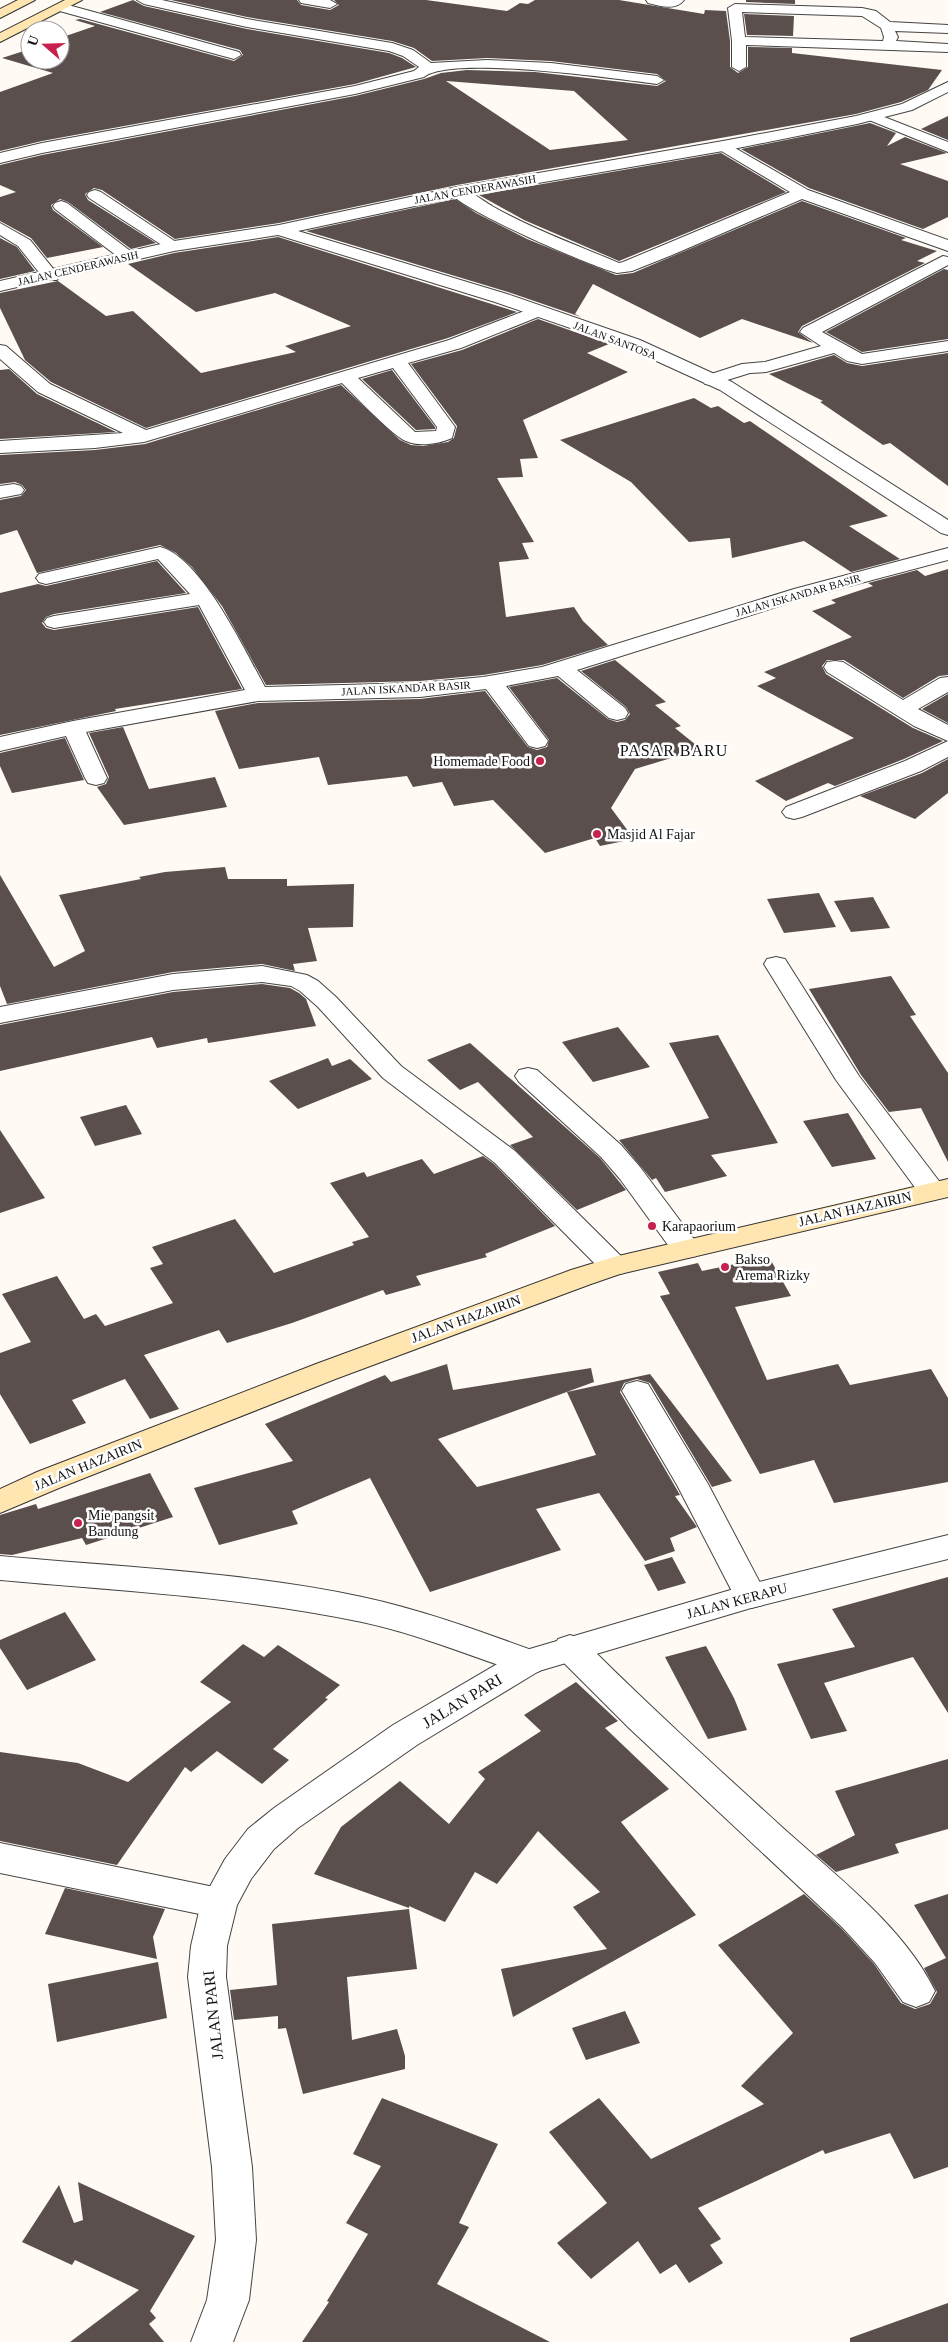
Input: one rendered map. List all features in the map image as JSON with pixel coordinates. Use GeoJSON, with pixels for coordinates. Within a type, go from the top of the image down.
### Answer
{"type":"FeatureCollection","features":[{"type":"Feature","properties":{"kind":"main road"},"geometry":{"type":"LineString","coordinates":[[0,14],[28,0]]}},
{"type":"Feature","properties":{"kind":"main road"},"geometry":{"type":"LineString","coordinates":[[0,38],[75,0]]}},
{"type":"Feature","properties":{"kind":"main road","name":"JALAN HAZAIRIN"},"geometry":{"type":"LineString","coordinates":[[0,1502],[48,1480],[327,1371],[614,1266],[940,1189]]}},
{"type":"Feature","properties":{"kind":"street"},"geometry":{"type":"LineString","coordinates":[[144,0],[255,25],[392,46],[408,53],[428,67]]}},
{"type":"Feature","properties":{"kind":"street"},"geometry":{"type":"LineString","coordinates":[[306,0],[330,4]]}},
{"type":"Feature","properties":{"kind":"street"},"geometry":{"type":"LineString","coordinates":[[653,0],[674,3],[677,0]]}},
{"type":"Feature","properties":{"kind":"street"},"geometry":{"type":"LineString","coordinates":[[62,7],[234,55]]}},
{"type":"Feature","properties":{"kind":"street"},"geometry":{"type":"LineString","coordinates":[[740,67],[735,8],[862,12],[871,14],[887,26],[891,37],[888,45]]}},
{"type":"Feature","properties":{"kind":"street"},"geometry":{"type":"LineString","coordinates":[[887,26],[948,29]]}},
{"type":"Feature","properties":{"kind":"street"},"geometry":{"type":"LineString","coordinates":[[739,41],[948,48]]}},
{"type":"Feature","properties":{"kind":"street"},"geometry":{"type":"LineString","coordinates":[[0,158],[42,148],[355,90],[419,74],[428,67],[487,64],[551,67],[657,80]]}},
{"type":"Feature","properties":{"kind":"street","name":"JALAN CENDERAWASIH"},"geometry":{"type":"LineString","coordinates":[[0,286],[174,246],[279,230],[457,192],[723,146],[857,120],[907,107],[948,86]]}},
{"type":"Feature","properties":{"kind":"street"},"geometry":{"type":"LineString","coordinates":[[874,116],[948,147]]}},
{"type":"Feature","properties":{"kind":"street"},"geometry":{"type":"LineString","coordinates":[[723,146],[802,193],[940,258],[948,278]]}},
{"type":"Feature","properties":{"kind":"street"},"geometry":{"type":"LineString","coordinates":[[457,192],[489,211],[536,234],[617,268],[626,267],[666,252],[802,193]]}},
{"type":"Feature","properties":{"kind":"street"},"geometry":{"type":"LineString","coordinates":[[95,196],[174,246]]}},
{"type":"Feature","properties":{"kind":"street"},"geometry":{"type":"LineString","coordinates":[[61,206],[127,256]]}},
{"type":"Feature","properties":{"kind":"street"},"geometry":{"type":"LineString","coordinates":[[0,228],[24,243],[50,276]]}},
{"type":"Feature","properties":{"kind":"street","name":"JALAN SANTOSA"},"geometry":{"type":"LineString","coordinates":[[279,230],[312,242],[422,273],[634,344],[718,383],[948,529]]}},
{"type":"Feature","properties":{"kind":"street"},"geometry":{"type":"LineString","coordinates":[[940,258],[809,330],[809,333],[856,358],[868,360],[948,346]]}},
{"type":"Feature","properties":{"kind":"street"},"geometry":{"type":"LineString","coordinates":[[0,447],[95,442],[144,436],[398,362],[454,344],[537,311]]}},
{"type":"Feature","properties":{"kind":"street"},"geometry":{"type":"LineString","coordinates":[[823,323],[884,357]]}},
{"type":"Feature","properties":{"kind":"street"},"geometry":{"type":"LineString","coordinates":[[718,383],[760,375],[766,367],[836,347]]}},
{"type":"Feature","properties":{"kind":"street"},"geometry":{"type":"LineString","coordinates":[[0,350],[44,388],[144,436]]}},
{"type":"Feature","properties":{"kind":"street"},"geometry":{"type":"LineString","coordinates":[[346,378],[410,437],[437,438],[445,434],[446,427],[398,362]]}},
{"type":"Feature","properties":{"kind":"street"},"geometry":{"type":"LineString","coordinates":[[46,578],[160,553],[167,556],[205,598],[258,694]]}},
{"type":"Feature","properties":{"kind":"street","name":"JALAN ISKANDAR BASIR"},"geometry":{"type":"LineString","coordinates":[[0,744],[73,728],[258,694],[420,690],[545,672],[801,593],[948,554]]}},
{"type":"Feature","properties":{"kind":"street"},"geometry":{"type":"LineString","coordinates":[[54,622],[205,598]]}},
{"type":"Feature","properties":{"kind":"street"},"geometry":{"type":"LineString","coordinates":[[835,667],[948,734]]}},
{"type":"Feature","properties":{"kind":"street"},"geometry":{"type":"LineString","coordinates":[[561,668],[617,713]]}},
{"type":"Feature","properties":{"kind":"street"},"geometry":{"type":"LineString","coordinates":[[491,681],[537,741]]}},
{"type":"Feature","properties":{"kind":"street"},"geometry":{"type":"LineString","coordinates":[[903,709],[948,683]]}},
{"type":"Feature","properties":{"kind":"street"},"geometry":{"type":"LineString","coordinates":[[73,728],[96,778]]}},
{"type":"Feature","properties":{"kind":"street"},"geometry":{"type":"LineString","coordinates":[[794,812],[914,766],[948,748]]}},
{"type":"Feature","properties":{"kind":"street"},"geometry":{"type":"LineString","coordinates":[[776,964],[801,1010],[904,1158],[940,1189]]}},
{"type":"Feature","properties":{"kind":"street"},"geometry":{"type":"LineString","coordinates":[[0,1015],[174,982],[262,974],[298,980],[309,986],[327,1002],[392,1072],[486,1140],[505,1157],[614,1266]]}},
{"type":"Feature","properties":{"kind":"street"},"geometry":{"type":"LineString","coordinates":[[528,1076],[611,1151],[630,1173],[686,1249]]}},
{"type":"Feature","properties":{"kind":"street"},"geometry":{"type":"LineString","coordinates":[[637,1391],[692,1484],[751,1596]]}},
{"type":"Feature","properties":{"kind":"street","name":"JALAN KERAPU"},"geometry":{"type":"LineString","coordinates":[[528,1662],[570,1648],[751,1596],[948,1546]]}},
{"type":"Feature","properties":{"kind":"street"},"geometry":{"type":"LineString","coordinates":[[0,1568],[212,1587],[340,1605],[431,1626],[528,1662]]}},
{"type":"Feature","properties":{"kind":"street"},"geometry":{"type":"LineString","coordinates":[[570,1648],[641,1719],[855,1916],[888,1952],[916,1991]]}},
{"type":"Feature","properties":{"kind":"street","name":"JALAN PARI"},"geometry":{"type":"LineString","coordinates":[[212,2342],[228,2300],[236,2240],[232,2167],[207,1977],[209,1946],[219,1903],[238,1869],[262,1839],[286,1818],[405,1735],[528,1662]]}},
{"type":"Feature","properties":{"kind":"street"},"geometry":{"type":"LineString","coordinates":[[0,1858],[219,1903]]}},
{"type":"Feature","properties":{"kind":"building"},"geometry":{"type":"Polygon","coordinates":[[[133,0],[144,6],[247,29],[389,53],[402,58],[416,67],[355,84],[42,141],[0,151],[0,92],[53,73],[43,70],[70,70],[70,35],[95,26],[75,20],[80,19],[234,61],[243,55],[240,50],[100,12],[133,0]]]}},
{"type":"Feature","properties":{"kind":"building"},"geometry":{"type":"Polygon","coordinates":[[[171,0],[297,0],[301,5],[330,10],[339,5],[334,0],[426,0],[507,11],[520,3],[528,4],[535,0],[619,0],[704,14],[705,10],[726,11],[730,41],[730,67],[738,73],[748,67],[748,47],[792,48],[792,53],[942,70],[928,90],[901,102],[856,114],[457,185],[279,223],[175,239],[102,190],[94,188],[85,194],[88,200],[156,243],[131,249],[68,202],[60,199],[51,205],[53,210],[103,247],[47,258],[31,238],[0,221],[0,197],[16,192],[0,185],[0,165],[42,155],[355,96],[441,73],[467,70],[535,72],[657,86],[666,81],[657,74],[551,61],[487,58],[432,61],[414,48],[392,41],[247,17],[171,0]],[[446,81],[550,150],[628,140],[574,91],[446,81]]]}},
{"type":"Feature","properties":{"kind":"building"},"geometry":{"type":"Polygon","coordinates":[[[746,0],[795,0],[795,4],[746,2],[746,0]]]}},
{"type":"Feature","properties":{"kind":"building"},"geometry":{"type":"Polygon","coordinates":[[[744,14],[794,16],[793,36],[747,35],[744,14]]]}},
{"type":"Feature","properties":{"kind":"building"},"geometry":{"type":"Polygon","coordinates":[[[20,52],[20,63],[2,58],[20,52]]]}},
{"type":"Feature","properties":{"kind":"building"},"geometry":{"type":"Polygon","coordinates":[[[948,116],[948,140],[921,129],[948,116]]]}},
{"type":"Feature","properties":{"kind":"building"},"geometry":{"type":"Polygon","coordinates":[[[870,123],[896,133],[887,146],[905,137],[947,153],[900,164],[948,181],[948,217],[923,229],[809,188],[741,149],[870,123]]]}},
{"type":"Feature","properties":{"kind":"building"},"geometry":{"type":"Polygon","coordinates":[[[721,153],[786,192],[619,261],[524,220],[479,195],[721,153]]]}},
{"type":"Feature","properties":{"kind":"building"},"geometry":{"type":"Polygon","coordinates":[[[455,199],[476,213],[527,239],[616,275],[633,273],[802,201],[906,238],[901,240],[937,251],[917,261],[925,263],[802,326],[798,332],[813,343],[742,319],[700,338],[593,284],[575,314],[581,317],[508,292],[306,231],[455,199]]]}},
{"type":"Feature","properties":{"kind":"building"},"geometry":{"type":"Polygon","coordinates":[[[278,237],[517,312],[448,338],[146,428],[51,382],[25,360],[0,308],[0,293],[58,281],[106,316],[133,311],[201,373],[296,352],[285,346],[351,326],[275,293],[196,312],[128,264],[174,253],[278,237]]]}},
{"type":"Feature","properties":{"kind":"building"},"geometry":{"type":"Polygon","coordinates":[[[0,238],[17,247],[35,271],[0,279],[0,238]]]}},
{"type":"Feature","properties":{"kind":"building"},"geometry":{"type":"Polygon","coordinates":[[[944,269],[948,270],[948,339],[862,352],[826,332],[944,269]]]}},
{"type":"Feature","properties":{"kind":"building"},"geometry":{"type":"Polygon","coordinates":[[[538,319],[609,344],[587,353],[628,372],[523,420],[538,458],[520,459],[523,477],[497,478],[534,542],[522,543],[529,559],[499,562],[506,617],[574,607],[583,621],[608,645],[542,665],[483,675],[420,681],[266,685],[222,606],[192,567],[176,553],[160,545],[37,573],[17,530],[0,535],[0,500],[21,496],[26,490],[22,485],[15,482],[0,484],[0,455],[95,450],[145,444],[341,385],[400,440],[411,445],[423,446],[448,442],[454,438],[457,426],[411,364],[462,350],[538,319]]]}},
{"type":"Feature","properties":{"kind":"building"},"geometry":{"type":"Polygon","coordinates":[[[948,353],[948,486],[890,443],[883,445],[820,402],[823,401],[769,374],[834,355],[847,363],[862,366],[948,353]]]}},
{"type":"Feature","properties":{"kind":"building"},"geometry":{"type":"Polygon","coordinates":[[[9,369],[37,394],[116,432],[0,439],[0,370],[9,369]]]}},
{"type":"Feature","properties":{"kind":"building"},"geometry":{"type":"Polygon","coordinates":[[[392,370],[435,429],[416,430],[362,379],[392,370]]]}},
{"type":"Feature","properties":{"kind":"building"},"geometry":{"type":"Polygon","coordinates":[[[694,398],[711,408],[718,406],[744,423],[750,421],[888,516],[849,526],[900,559],[851,572],[804,541],[732,558],[730,538],[689,542],[631,482],[560,440],[694,398]]]}},
{"type":"Feature","properties":{"kind":"building"},"geometry":{"type":"Polygon","coordinates":[[[157,561],[186,593],[54,614],[46,617],[42,623],[46,628],[54,630],[198,607],[242,689],[115,709],[116,711],[0,735],[0,593],[38,584],[46,586],[157,561]]]}},
{"type":"Feature","properties":{"kind":"building"},"geometry":{"type":"Polygon","coordinates":[[[948,569],[948,675],[939,676],[903,698],[844,660],[827,660],[822,666],[826,674],[913,728],[943,741],[904,759],[835,786],[828,783],[786,801],[755,781],[854,738],[757,686],[776,678],[764,672],[852,637],[812,611],[836,603],[831,600],[873,586],[868,583],[917,570],[925,576],[948,569]]]}},
{"type":"Feature","properties":{"kind":"building"},"geometry":{"type":"Polygon","coordinates":[[[615,660],[666,702],[655,705],[681,726],[675,728],[701,749],[635,769],[611,808],[634,839],[600,846],[595,838],[545,853],[493,800],[454,806],[442,782],[413,787],[407,776],[328,785],[319,757],[239,769],[215,711],[258,703],[420,699],[485,691],[528,747],[537,750],[547,747],[549,740],[509,687],[557,678],[608,719],[617,722],[625,720],[630,714],[626,707],[581,671],[615,660]]]}},
{"type":"Feature","properties":{"kind":"building"},"geometry":{"type":"Polygon","coordinates":[[[948,694],[948,723],[922,709],[948,694]]]}},
{"type":"Feature","properties":{"kind":"building"},"geometry":{"type":"Polygon","coordinates":[[[123,727],[149,789],[215,777],[227,807],[124,825],[97,787],[106,784],[109,777],[89,733],[123,727]]]}},
{"type":"Feature","properties":{"kind":"building"},"geometry":{"type":"Polygon","coordinates":[[[65,738],[84,780],[12,793],[0,766],[0,753],[65,738]]]}},
{"type":"Feature","properties":{"kind":"building"},"geometry":{"type":"Polygon","coordinates":[[[948,759],[948,793],[915,819],[860,796],[922,773],[948,759]]]}},
{"type":"Feature","properties":{"kind":"building"},"geometry":{"type":"Polygon","coordinates":[[[225,867],[228,879],[287,879],[287,886],[354,884],[353,927],[308,928],[317,961],[293,964],[295,971],[262,964],[173,972],[7,1004],[0,986],[0,875],[54,967],[85,951],[59,895],[141,879],[139,877],[165,872],[225,867]]]}},
{"type":"Feature","properties":{"kind":"building"},"geometry":{"type":"Polygon","coordinates":[[[819,893],[836,927],[784,933],[767,899],[819,893]]]}},
{"type":"Feature","properties":{"kind":"building"},"geometry":{"type":"Polygon","coordinates":[[[873,897],[890,928],[851,932],[834,901],[873,897]]]}},
{"type":"Feature","properties":{"kind":"building"},"geometry":{"type":"Polygon","coordinates":[[[891,976],[916,1015],[910,1016],[948,1073],[948,1162],[921,1108],[889,1112],[861,1075],[809,989],[891,976]]]}},
{"type":"Feature","properties":{"kind":"building"},"geometry":{"type":"Polygon","coordinates":[[[262,984],[290,988],[299,993],[306,999],[316,1026],[208,1043],[207,1038],[157,1048],[152,1037],[0,1071],[0,1025],[173,992],[262,984]]]}},
{"type":"Feature","properties":{"kind":"building"},"geometry":{"type":"Polygon","coordinates":[[[618,1027],[650,1067],[593,1082],[562,1042],[618,1027]]]}},
{"type":"Feature","properties":{"kind":"building"},"geometry":{"type":"Polygon","coordinates":[[[718,1035],[778,1143],[711,1155],[727,1176],[665,1192],[656,1178],[652,1180],[619,1140],[709,1118],[669,1043],[718,1035]]]}},
{"type":"Feature","properties":{"kind":"building"},"geometry":{"type":"Polygon","coordinates":[[[470,1043],[600,1158],[626,1190],[577,1210],[510,1145],[533,1137],[478,1082],[460,1090],[427,1060],[470,1043]]]}},
{"type":"Feature","properties":{"kind":"building"},"geometry":{"type":"Polygon","coordinates":[[[328,1058],[332,1066],[350,1059],[372,1079],[298,1109],[269,1081],[328,1058]]]}},
{"type":"Feature","properties":{"kind":"building"},"geometry":{"type":"Polygon","coordinates":[[[126,1105],[142,1134],[95,1146],[80,1117],[126,1105]]]}},
{"type":"Feature","properties":{"kind":"building"},"geometry":{"type":"Polygon","coordinates":[[[848,1113],[876,1159],[832,1167],[803,1121],[848,1113]]]}},
{"type":"Feature","properties":{"kind":"building"},"geometry":{"type":"Polygon","coordinates":[[[0,1130],[45,1198],[0,1213],[0,1130]]]}},
{"type":"Feature","properties":{"kind":"building"},"geometry":{"type":"Polygon","coordinates":[[[483,1156],[494,1164],[555,1226],[485,1254],[487,1257],[416,1276],[421,1285],[386,1295],[383,1290],[292,1323],[227,1343],[219,1330],[144,1355],[179,1409],[150,1419],[125,1379],[72,1400],[86,1423],[30,1444],[0,1394],[0,1353],[31,1342],[2,1294],[57,1276],[84,1319],[96,1314],[105,1326],[173,1303],[150,1268],[163,1264],[152,1247],[235,1219],[274,1273],[354,1245],[352,1242],[369,1237],[330,1183],[364,1172],[367,1177],[422,1159],[434,1174],[483,1156]]]}},
{"type":"Feature","properties":{"kind":"building"},"geometry":{"type":"Polygon","coordinates":[[[769,1257],[791,1296],[735,1307],[767,1380],[838,1364],[850,1385],[931,1369],[948,1398],[948,1482],[834,1503],[814,1460],[760,1474],[660,1296],[670,1294],[658,1272],[698,1263],[702,1271],[769,1257]]]}},
{"type":"Feature","properties":{"kind":"building"},"geometry":{"type":"Polygon","coordinates":[[[447,1364],[453,1390],[591,1368],[594,1382],[438,1439],[477,1487],[596,1455],[567,1392],[650,1374],[732,1481],[712,1487],[650,1383],[637,1379],[624,1383],[620,1392],[680,1495],[675,1496],[697,1527],[670,1538],[675,1551],[645,1561],[599,1493],[536,1509],[561,1550],[430,1592],[370,1478],[292,1511],[298,1524],[219,1545],[194,1488],[293,1461],[265,1424],[385,1375],[391,1382],[447,1364]]]}},
{"type":"Feature","properties":{"kind":"building"},"geometry":{"type":"Polygon","coordinates":[[[150,1473],[173,1517],[86,1545],[82,1538],[12,1555],[0,1554],[0,1515],[36,1504],[38,1509],[150,1473]]]}},
{"type":"Feature","properties":{"kind":"building"},"geometry":{"type":"Polygon","coordinates":[[[672,1557],[686,1583],[658,1591],[644,1565],[672,1557]]]}},
{"type":"Feature","properties":{"kind":"building"},"geometry":{"type":"Polygon","coordinates":[[[948,1577],[948,1713],[913,1657],[824,1683],[847,1731],[811,1739],[777,1664],[855,1647],[832,1609],[948,1577]]]}},
{"type":"Feature","properties":{"kind":"building"},"geometry":{"type":"Polygon","coordinates":[[[65,1612],[96,1660],[27,1690],[0,1648],[0,1640],[65,1612]]]}},
{"type":"Feature","properties":{"kind":"building"},"geometry":{"type":"Polygon","coordinates":[[[243,1644],[264,1657],[278,1645],[340,1685],[325,1698],[328,1699],[273,1749],[289,1760],[262,1784],[217,1751],[191,1772],[185,1767],[117,1865],[0,1841],[0,1752],[78,1763],[128,1782],[231,1702],[200,1682],[243,1644]]]}},
{"type":"Feature","properties":{"kind":"building"},"geometry":{"type":"Polygon","coordinates":[[[706,1646],[734,1698],[747,1730],[708,1739],[665,1657],[706,1646]]]}},
{"type":"Feature","properties":{"kind":"building"},"geometry":{"type":"Polygon","coordinates":[[[576,1682],[618,1721],[605,1728],[669,1789],[621,1822],[696,1915],[513,2017],[501,1969],[607,1949],[573,1907],[600,1892],[538,1831],[497,1884],[475,1872],[445,1922],[409,1906],[409,1908],[314,1874],[341,1827],[400,1781],[449,1824],[485,1779],[478,1772],[541,1731],[524,1715],[576,1682]]]}},
{"type":"Feature","properties":{"kind":"building"},"geometry":{"type":"Polygon","coordinates":[[[948,1759],[948,1829],[895,1844],[899,1853],[836,1872],[816,1855],[855,1835],[835,1791],[948,1759]]]}},
{"type":"Feature","properties":{"kind":"building"},"geometry":{"type":"Polygon","coordinates":[[[65,1888],[165,1909],[153,1937],[157,1959],[45,1934],[65,1888]]]}},
{"type":"Feature","properties":{"kind":"building"},"geometry":{"type":"Polygon","coordinates":[[[804,1894],[841,1928],[874,1964],[901,2003],[915,2009],[930,2004],[937,1992],[924,1968],[946,1958],[914,1905],[948,1894],[948,2167],[914,2179],[890,2133],[825,2154],[823,2150],[698,2208],[721,2239],[710,2245],[723,2263],[689,2283],[676,2264],[660,2274],[638,2241],[591,2279],[557,2243],[607,2203],[549,2132],[599,2098],[651,2159],[764,2104],[741,2086],[793,2033],[718,1945],[804,1894]]]}},
{"type":"Feature","properties":{"kind":"building"},"geometry":{"type":"Polygon","coordinates":[[[409,1909],[417,1969],[347,1977],[352,2040],[397,2029],[405,2056],[405,2069],[303,2094],[286,2028],[278,2029],[278,2016],[234,2020],[230,1990],[277,1985],[272,1924],[409,1909]]]}},
{"type":"Feature","properties":{"kind":"building"},"geometry":{"type":"Polygon","coordinates":[[[158,1962],[167,2018],[57,2042],[48,1984],[158,1962]]]}},
{"type":"Feature","properties":{"kind":"building"},"geometry":{"type":"Polygon","coordinates":[[[625,2011],[640,2043],[586,2060],[572,2028],[625,2011]]]}},
{"type":"Feature","properties":{"kind":"building"},"geometry":{"type":"Polygon","coordinates":[[[382,2098],[498,2144],[459,2223],[469,2227],[437,2284],[550,2342],[302,2342],[329,2302],[327,2301],[368,2234],[346,2223],[381,2166],[353,2154],[382,2098]]]}},
{"type":"Feature","properties":{"kind":"building"},"geometry":{"type":"Polygon","coordinates":[[[78,2182],[195,2236],[150,2311],[156,2318],[149,2324],[164,2342],[70,2342],[139,2290],[75,2260],[72,2265],[22,2242],[59,2185],[74,2223],[83,2220],[78,2182]]]}},
{"type":"Feature","properties":{"kind":"building"},"geometry":{"type":"Polygon","coordinates":[[[948,2303],[948,2342],[850,2342],[850,2338],[948,2303]]]}},
{"type":"Feature","properties":{"kind":"place","name":"Homemade Food"},"geometry":{"type":"Point","coordinates":[540,761]}},
{"type":"Feature","properties":{"kind":"place","name":"Masjid Al Fajar"},"geometry":{"type":"Point","coordinates":[597,834]}},
{"type":"Feature","properties":{"kind":"place","name":"Karapaorium"},"geometry":{"type":"Point","coordinates":[652,1226]}},
{"type":"Feature","properties":{"kind":"place","name":"Bakso Arema Rizky"},"geometry":{"type":"Point","coordinates":[725,1267]}},
{"type":"Feature","properties":{"kind":"place","name":"Mie pangsit Bandung"},"geometry":{"type":"Point","coordinates":[78,1523]}},
{"type":"Feature","properties":{"kind":"district","name":"PASAR BARU"},"geometry":{"type":"Point","coordinates":[674,750]}}]}
